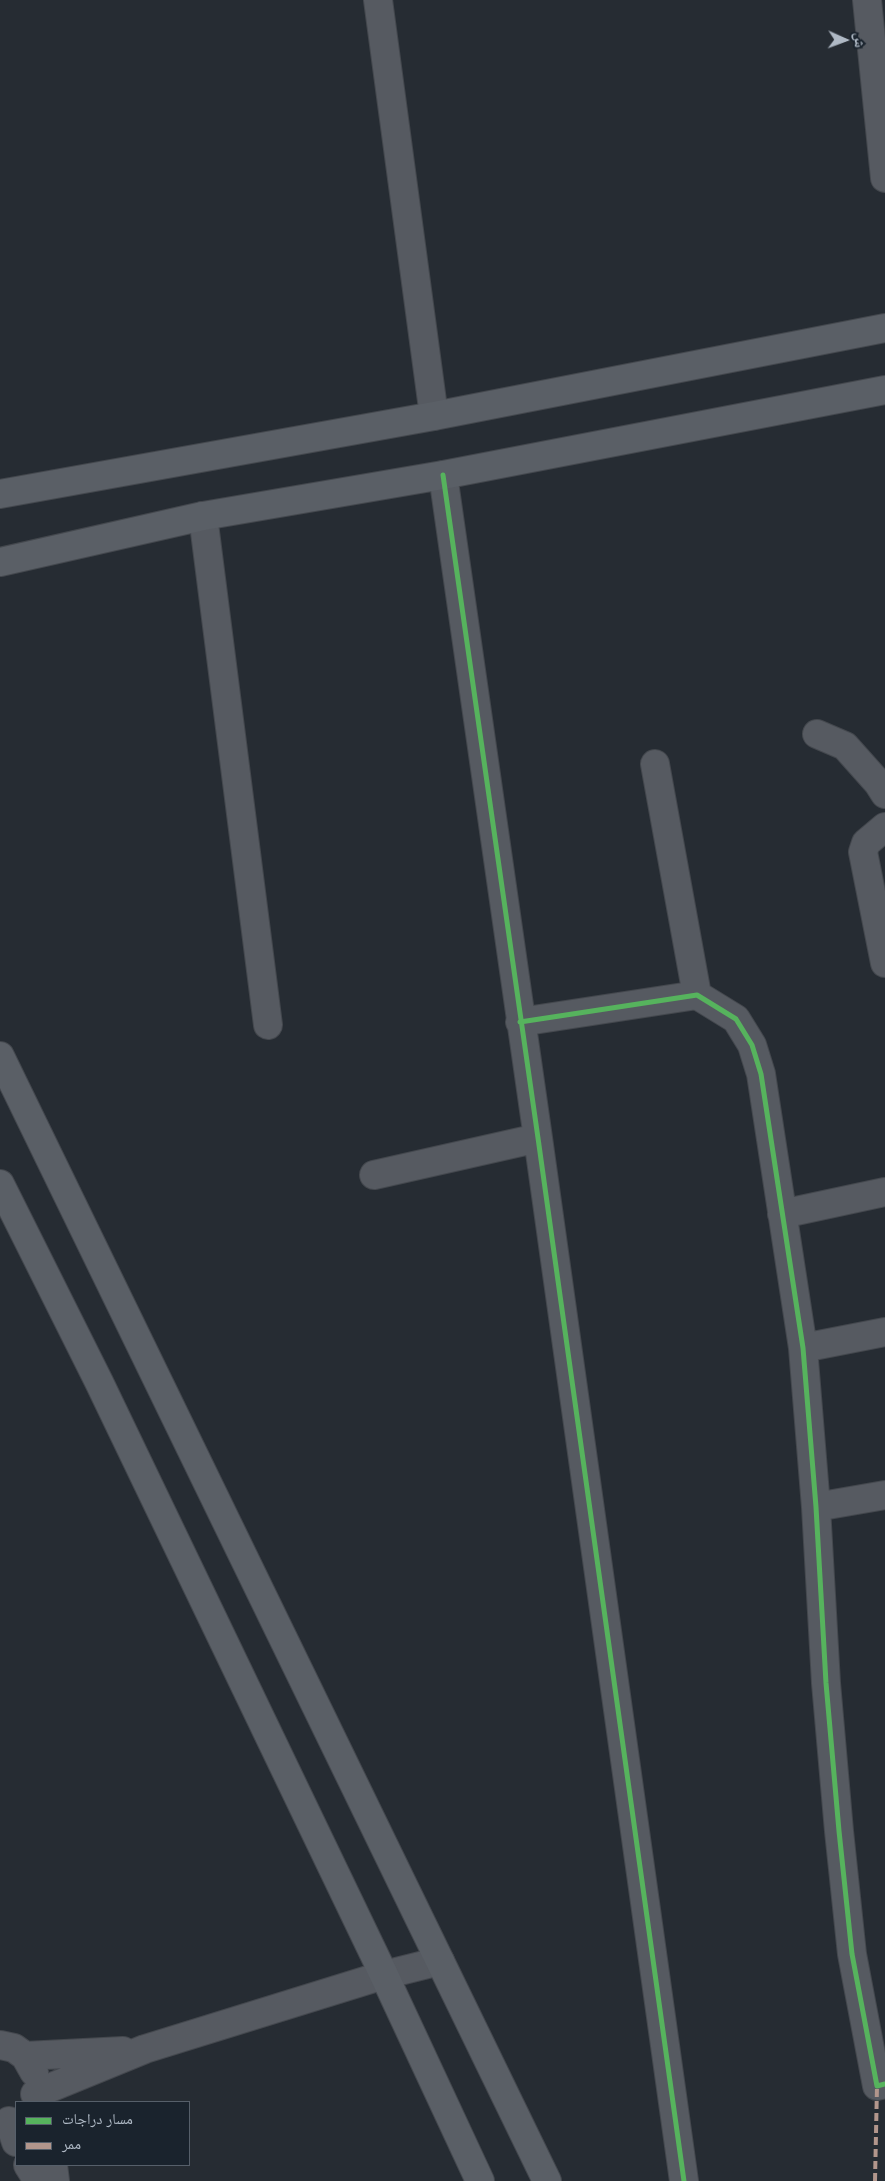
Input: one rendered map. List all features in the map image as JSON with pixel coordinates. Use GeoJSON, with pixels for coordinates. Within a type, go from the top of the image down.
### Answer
{"type":"FeatureCollection","features":[{"type":"Feature","properties":{"kind":"main road"},"geometry":{"type":"LineString","coordinates":[[0,494],[434,416],[885,328]]}},
{"type":"Feature","properties":{"kind":"main road"},"geometry":{"type":"LineString","coordinates":[[0,562],[203,516],[443,475],[885,390]]}},
{"type":"Feature","properties":{"kind":"main road"},"geometry":{"type":"LineString","coordinates":[[0,1056],[547,2181]]}},
{"type":"Feature","properties":{"kind":"main road"},"geometry":{"type":"LineString","coordinates":[[0,1184],[100,1382],[384,1975],[480,2181]]}},
{"type":"Feature","properties":{"kind":"street"},"geometry":{"type":"LineString","coordinates":[[378,0],[434,416]]}},
{"type":"Feature","properties":{"kind":"street"},"geometry":{"type":"LineString","coordinates":[[866,0],[885,178]]}},
{"type":"Feature","properties":{"kind":"street"},"geometry":{"type":"LineString","coordinates":[[443,475],[684,2181]]}},
{"type":"Feature","properties":{"kind":"street"},"geometry":{"type":"LineString","coordinates":[[203,516],[268,1025]]}},
{"type":"Feature","properties":{"kind":"street"},"geometry":{"type":"LineString","coordinates":[[817,734],[845,746],[878,783],[885,794]]}},
{"type":"Feature","properties":{"kind":"street"},"geometry":{"type":"LineString","coordinates":[[655,764],[697,995]]}},
{"type":"Feature","properties":{"kind":"street"},"geometry":{"type":"LineString","coordinates":[[885,827],[866,843],[863,852],[885,963]]}},
{"type":"Feature","properties":{"kind":"street"},"geometry":{"type":"LineString","coordinates":[[520,1022],[697,995],[736,1019],[752,1045],[761,1074],[802,1348],[816,1507],[826,1683],[852,1954],[878,2086],[885,2084]]}},
{"type":"Feature","properties":{"kind":"street"},"geometry":{"type":"LineString","coordinates":[[374,1175],[538,1138]]}},
{"type":"Feature","properties":{"kind":"street"},"geometry":{"type":"LineString","coordinates":[[782,1214],[885,1192]]}},
{"type":"Feature","properties":{"kind":"street"},"geometry":{"type":"LineString","coordinates":[[802,1348],[885,1332]]}},
{"type":"Feature","properties":{"kind":"street"},"geometry":{"type":"LineString","coordinates":[[816,1507],[885,1495]]}},
{"type":"Feature","properties":{"kind":"street"},"geometry":{"type":"LineString","coordinates":[[34,2098],[145,2049],[384,1975],[440,1961]]}},
{"type":"Feature","properties":{"kind":"street"},"geometry":{"type":"LineString","coordinates":[[0,2044],[14,2048],[25,2056],[33,2068],[36,2081],[34,2098]]}},
{"type":"Feature","properties":{"kind":"street"},"geometry":{"type":"LineString","coordinates":[[25,2056],[145,2049]]}},
{"type":"Feature","properties":{"kind":"street"},"geometry":{"type":"LineString","coordinates":[[29,2166],[38,2181]]}},
{"type":"Feature","properties":{"kind":"street"},"geometry":{"type":"LineString","coordinates":[[53,2166],[55,2181]]}},
{"type":"Feature","properties":{"kind":"marked path"},"geometry":{"type":"LineString","coordinates":[[875,2181],[877,2086]]}},
{"type":"Feature","properties":{"kind":"cycle path"},"geometry":{"type":"LineString","coordinates":[[443,475],[684,2181]]}},
{"type":"Feature","properties":{"kind":"cycle path"},"geometry":{"type":"LineString","coordinates":[[520,1022],[697,995],[736,1019],[752,1045],[761,1074],[803,1348],[816,1507],[826,1683],[852,1954],[877,2086],[885,2084]]}}]}
